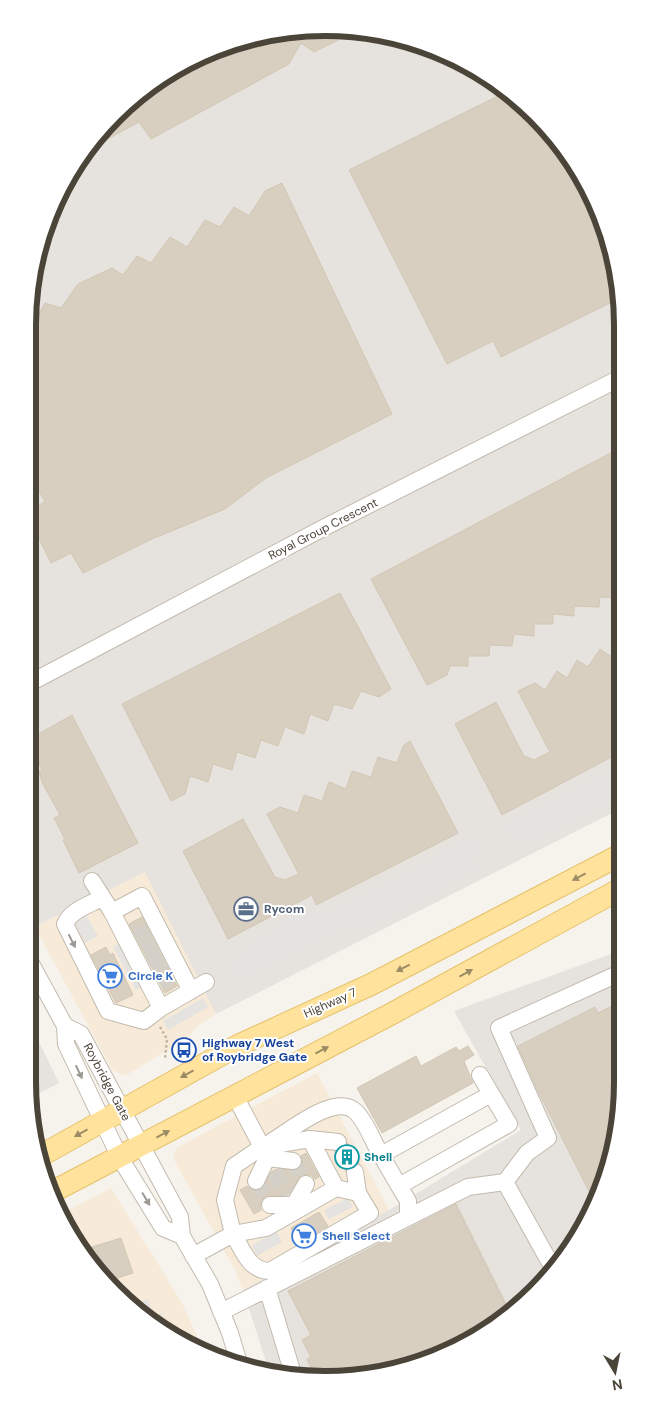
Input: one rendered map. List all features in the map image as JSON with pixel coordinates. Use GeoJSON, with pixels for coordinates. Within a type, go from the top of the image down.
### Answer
{"type":"FeatureCollection","features":[{"type":"Feature","properties":{"kind":"main road","name":"Highway 7"},"geometry":{"type":"LineString","coordinates":[[45,1153],[237,1046],[372,984],[614,858]]}},
{"type":"Feature","properties":{"kind":"main road"},"geometry":{"type":"LineString","coordinates":[[57,1189],[120,1158],[614,892]]}},
{"type":"Feature","properties":{"kind":"street","name":"Royal Group Crescent"},"geometry":{"type":"LineString","coordinates":[[36,680],[329,525],[614,381]]}},
{"type":"Feature","properties":{"kind":"street"},"geometry":{"type":"LineString","coordinates":[[92,881],[112,912],[190,991]]}},
{"type":"Feature","properties":{"kind":"street"},"geometry":{"type":"LineString","coordinates":[[112,912],[142,896],[154,956],[157,1011]]}},
{"type":"Feature","properties":{"kind":"street"},"geometry":{"type":"LineString","coordinates":[[102,898],[68,918],[65,924],[108,1011],[144,1021],[157,1011],[206,982]]}},
{"type":"Feature","properties":{"kind":"street","name":"Roybridge Gate"},"geometry":{"type":"LineString","coordinates":[[36,973],[65,1026],[66,1044],[120,1158],[163,1228],[182,1236],[180,1216],[140,1147],[81,1034],[65,1026]]}},
{"type":"Feature","properties":{"kind":"street"},"geometry":{"type":"LineString","coordinates":[[221,1312],[468,1187],[504,1182],[527,1153],[548,1138],[499,1028],[614,976]]}},
{"type":"Feature","properties":{"kind":"street"},"geometry":{"type":"LineString","coordinates":[[399,1186],[509,1124],[480,1075]]}},
{"type":"Feature","properties":{"kind":"street"},"geometry":{"type":"LineString","coordinates":[[381,1155],[491,1094]]}},
{"type":"Feature","properties":{"kind":"street"},"geometry":{"type":"LineString","coordinates":[[235,1096],[268,1159]]}},
{"type":"Feature","properties":{"kind":"street"},"geometry":{"type":"LineString","coordinates":[[256,1181],[268,1159],[324,1110],[339,1105],[347,1106],[359,1116],[408,1201],[408,1217]]}},
{"type":"Feature","properties":{"kind":"street"},"geometry":{"type":"LineString","coordinates":[[310,1138],[336,1188]]}},
{"type":"Feature","properties":{"kind":"street"},"geometry":{"type":"LineString","coordinates":[[338,1142],[310,1138],[268,1159],[234,1166],[225,1200],[233,1234],[253,1267],[260,1271],[270,1271],[370,1213],[358,1193],[355,1172]]}},
{"type":"Feature","properties":{"kind":"street"},"geometry":{"type":"LineString","coordinates":[[268,1159],[293,1161]]}},
{"type":"Feature","properties":{"kind":"street"},"geometry":{"type":"LineString","coordinates":[[504,1182],[550,1263]]}},
{"type":"Feature","properties":{"kind":"street"},"geometry":{"type":"LineString","coordinates":[[193,1256],[233,1234],[266,1228],[292,1203],[306,1184]]}},
{"type":"Feature","properties":{"kind":"street"},"geometry":{"type":"LineString","coordinates":[[270,1205],[292,1203],[336,1188],[358,1193]]}},
{"type":"Feature","properties":{"kind":"street"},"geometry":{"type":"LineString","coordinates":[[182,1236],[210,1284],[237,1357]]}},
{"type":"Feature","properties":{"kind":"street"},"geometry":{"type":"LineString","coordinates":[[267,1288],[291,1368]]}},
{"type":"Feature","properties":{"kind":"path"},"geometry":{"type":"LineString","coordinates":[[157,1011],[167,1039],[165,1059]]}},
{"type":"Feature","properties":{"kind":"shaded area"},"geometry":{"type":"Polygon","coordinates":[[[325,36],[344,37],[400,46],[435,58],[469,75],[501,96],[529,121],[554,149],[575,181],[592,215],[604,250],[611,287],[614,325],[614,812],[216,1014],[145,872],[36,926],[36,325],[39,287],[46,250],[66,197],[96,149],[135,108],[149,96],[181,75],[197,66],[232,52],[250,46],[287,39],[325,36]]]}},
{"type":"Feature","properties":{"kind":"shaded area"},"geometry":{"type":"Polygon","coordinates":[[[614,766],[614,803],[526,848],[522,840],[512,845],[501,824],[614,766]]]}},
{"type":"Feature","properties":{"kind":"shaded area"},"geometry":{"type":"Polygon","coordinates":[[[476,833],[486,853],[475,859],[481,871],[356,936],[351,926],[238,985],[226,962],[245,952],[241,944],[312,907],[317,916],[476,833]]]}},
{"type":"Feature","properties":{"kind":"shaded area"},"geometry":{"type":"Polygon","coordinates":[[[145,872],[216,1014],[197,1026],[189,1037],[125,1076],[112,1070],[36,926],[145,872]]]}},
{"type":"Feature","properties":{"kind":"shaded area"},"geometry":{"type":"Polygon","coordinates":[[[85,913],[98,936],[85,943],[73,920],[85,913]]]}},
{"type":"Feature","properties":{"kind":"shaded area"},"geometry":{"type":"Polygon","coordinates":[[[124,941],[147,984],[136,990],[113,947],[124,941]]]}},
{"type":"Feature","properties":{"kind":"shaded area"},"geometry":{"type":"Polygon","coordinates":[[[614,953],[614,1082],[611,1120],[604,1157],[584,1210],[554,1258],[529,1286],[501,1311],[453,1341],[400,1361],[363,1368],[325,1371],[267,1365],[243,1290],[389,1210],[521,1130],[454,1011],[614,953]]]}},
{"type":"Feature","properties":{"kind":"shaded area"},"geometry":{"type":"Polygon","coordinates":[[[203,998],[208,1007],[168,1030],[163,1021],[203,998]]]}},
{"type":"Feature","properties":{"kind":"shaded area"},"geometry":{"type":"Polygon","coordinates":[[[36,1036],[59,1083],[37,1095],[36,1036]]]}},
{"type":"Feature","properties":{"kind":"shaded area"},"geometry":{"type":"Polygon","coordinates":[[[36,1042],[43,1057],[36,1061],[36,1042]]]}},
{"type":"Feature","properties":{"kind":"shaded area"},"geometry":{"type":"Polygon","coordinates":[[[317,1073],[389,1210],[243,1290],[235,1270],[173,1158],[176,1148],[317,1073]]]}},
{"type":"Feature","properties":{"kind":"shaded area"},"geometry":{"type":"Polygon","coordinates":[[[111,1188],[182,1303],[199,1342],[149,1311],[121,1286],[96,1258],[67,1211],[111,1188]]]}},
{"type":"Feature","properties":{"kind":"shaded area"},"geometry":{"type":"Polygon","coordinates":[[[348,1198],[353,1207],[329,1219],[324,1210],[348,1198]]]}},
{"type":"Feature","properties":{"kind":"shaded area"},"geometry":{"type":"Polygon","coordinates":[[[312,1203],[316,1210],[277,1232],[282,1242],[257,1256],[252,1245],[273,1233],[312,1203]]]}},
{"type":"Feature","properties":{"kind":"shaded area"},"geometry":{"type":"Polygon","coordinates":[[[148,1299],[152,1313],[149,1311],[138,1302],[148,1299]]]}},
{"type":"Feature","properties":{"kind":"shaded area"},"geometry":{"type":"Polygon","coordinates":[[[162,1314],[164,1321],[155,1315],[162,1314]]]}},
{"type":"Feature","properties":{"kind":"building"},"geometry":{"type":"Polygon","coordinates":[[[325,36],[344,37],[314,52],[301,43],[289,64],[151,139],[139,122],[102,142],[121,121],[149,96],[181,75],[215,58],[250,46],[287,39],[325,36]]]}},
{"type":"Feature","properties":{"kind":"building"},"geometry":{"type":"Polygon","coordinates":[[[500,95],[529,121],[554,149],[584,197],[604,250],[613,302],[501,357],[493,341],[447,364],[349,170],[500,95]]]}},
{"type":"Feature","properties":{"kind":"building"},"geometry":{"type":"Polygon","coordinates":[[[282,183],[392,414],[266,478],[225,509],[152,539],[83,573],[71,553],[51,563],[36,532],[36,507],[45,502],[36,485],[36,325],[36,318],[45,303],[61,308],[78,284],[112,268],[123,275],[137,256],[151,263],[170,237],[187,247],[205,220],[220,227],[234,207],[249,216],[265,191],[282,183]]]}},
{"type":"Feature","properties":{"kind":"building"},"geometry":{"type":"Polygon","coordinates":[[[614,451],[614,598],[600,597],[599,607],[574,606],[574,616],[553,614],[553,624],[534,624],[534,636],[514,634],[512,646],[490,645],[489,656],[468,656],[468,666],[450,666],[447,675],[427,685],[371,579],[614,451]]]}},
{"type":"Feature","properties":{"kind":"building"},"geometry":{"type":"Polygon","coordinates":[[[340,593],[391,689],[379,697],[361,691],[352,709],[334,704],[328,721],[310,714],[304,734],[285,727],[278,746],[261,740],[255,758],[237,752],[232,770],[213,764],[208,782],[190,776],[185,794],[171,801],[122,704],[340,593]]]}},
{"type":"Feature","properties":{"kind":"building"},"geometry":{"type":"Polygon","coordinates":[[[600,649],[610,656],[614,650],[614,756],[502,815],[455,724],[496,702],[524,756],[534,760],[550,752],[518,691],[535,683],[545,690],[557,671],[567,678],[577,660],[588,667],[600,649]]]}},
{"type":"Feature","properties":{"kind":"building"},"geometry":{"type":"Polygon","coordinates":[[[72,715],[138,843],[79,873],[54,818],[60,815],[43,784],[39,772],[42,770],[36,757],[36,735],[72,715]]]}},
{"type":"Feature","properties":{"kind":"building"},"geometry":{"type":"Polygon","coordinates":[[[410,741],[458,833],[316,905],[312,895],[228,939],[183,851],[243,819],[275,877],[285,880],[299,874],[267,814],[280,807],[298,813],[304,795],[322,801],[329,782],[346,789],[352,771],[371,777],[378,757],[397,763],[403,746],[410,741]]]}},
{"type":"Feature","properties":{"kind":"building"},"geometry":{"type":"Polygon","coordinates":[[[142,917],[177,986],[165,993],[129,924],[142,917]]]}},
{"type":"Feature","properties":{"kind":"building","name":"Circle K"},"geometry":{"type":"Polygon","coordinates":[[[106,947],[110,955],[113,953],[133,995],[116,1003],[91,955],[106,947]]]}},
{"type":"Feature","properties":{"kind":"building"},"geometry":{"type":"Polygon","coordinates":[[[614,1005],[614,1082],[608,1138],[604,1157],[591,1195],[537,1089],[518,1046],[595,1007],[598,1013],[614,1005]]]}},
{"type":"Feature","properties":{"kind":"building"},"geometry":{"type":"Polygon","coordinates":[[[468,1046],[474,1055],[464,1061],[473,1083],[382,1133],[357,1088],[416,1056],[421,1066],[456,1047],[459,1051],[468,1046]]]}},
{"type":"Feature","properties":{"kind":"building"},"geometry":{"type":"Polygon","coordinates":[[[348,1144],[359,1163],[349,1164],[345,1170],[335,1152],[342,1151],[348,1144]]]}},
{"type":"Feature","properties":{"kind":"building"},"geometry":{"type":"Polygon","coordinates":[[[306,1153],[319,1177],[315,1179],[311,1175],[301,1175],[289,1194],[265,1197],[260,1205],[261,1210],[254,1214],[240,1190],[247,1186],[252,1190],[261,1189],[271,1172],[277,1169],[297,1170],[303,1163],[301,1156],[306,1153]]]}},
{"type":"Feature","properties":{"kind":"building"},"geometry":{"type":"Polygon","coordinates":[[[456,1204],[507,1306],[485,1322],[453,1341],[400,1361],[363,1368],[312,1370],[307,1359],[311,1357],[302,1340],[311,1335],[288,1291],[456,1204]]]}},
{"type":"Feature","properties":{"kind":"building","name":"Shell Select"},"geometry":{"type":"Polygon","coordinates":[[[319,1212],[328,1226],[298,1243],[291,1228],[319,1212]]]}},
{"type":"Feature","properties":{"kind":"building"},"geometry":{"type":"Polygon","coordinates":[[[121,1238],[133,1273],[115,1279],[89,1248],[121,1238]]]}},
{"type":"Feature","properties":{"kind":"tunnel"},"geometry":{"type":"LineString","coordinates":[[136,938],[149,931]]}},
{"type":"Feature","properties":{"kind":"tunnel"},"geometry":{"type":"LineString","coordinates":[[144,952],[157,946]]}},
{"type":"Feature","properties":{"kind":"tunnel"},"geometry":{"type":"LineString","coordinates":[[151,967],[164,960]]}},
{"type":"Feature","properties":{"kind":"tunnel"},"geometry":{"type":"LineString","coordinates":[[159,982],[171,975]]}},
{"type":"Feature","properties":{"kind":"tunnel"},"geometry":{"type":"LineString","coordinates":[[338,1142],[355,1172]]}},
{"type":"Feature","properties":{"kind":"tunnel"},"geometry":{"type":"LineString","coordinates":[[293,1161],[306,1184]]}},
{"type":"Feature","properties":{"kind":"tunnel"},"geometry":{"type":"LineString","coordinates":[[274,1171],[288,1195]]}},
{"type":"Feature","properties":{"kind":"tunnel"},"geometry":{"type":"LineString","coordinates":[[256,1181],[270,1205]]}},
{"type":"Feature","properties":{"kind":"place","name":"Rycom"},"geometry":{"type":"Point","coordinates":[246,909]}},
{"type":"Feature","properties":{"kind":"place","name":"Circle K"},"geometry":{"type":"Point","coordinates":[110,976]}},
{"type":"Feature","properties":{"kind":"place","name":"Highway 7 West of Roybridge Gate"},"geometry":{"type":"Point","coordinates":[184,1050]}},
{"type":"Feature","properties":{"kind":"place","name":"Shell"},"geometry":{"type":"Point","coordinates":[347,1157]}},
{"type":"Feature","properties":{"kind":"place","name":"Shell Select"},"geometry":{"type":"Point","coordinates":[304,1236]}}]}
